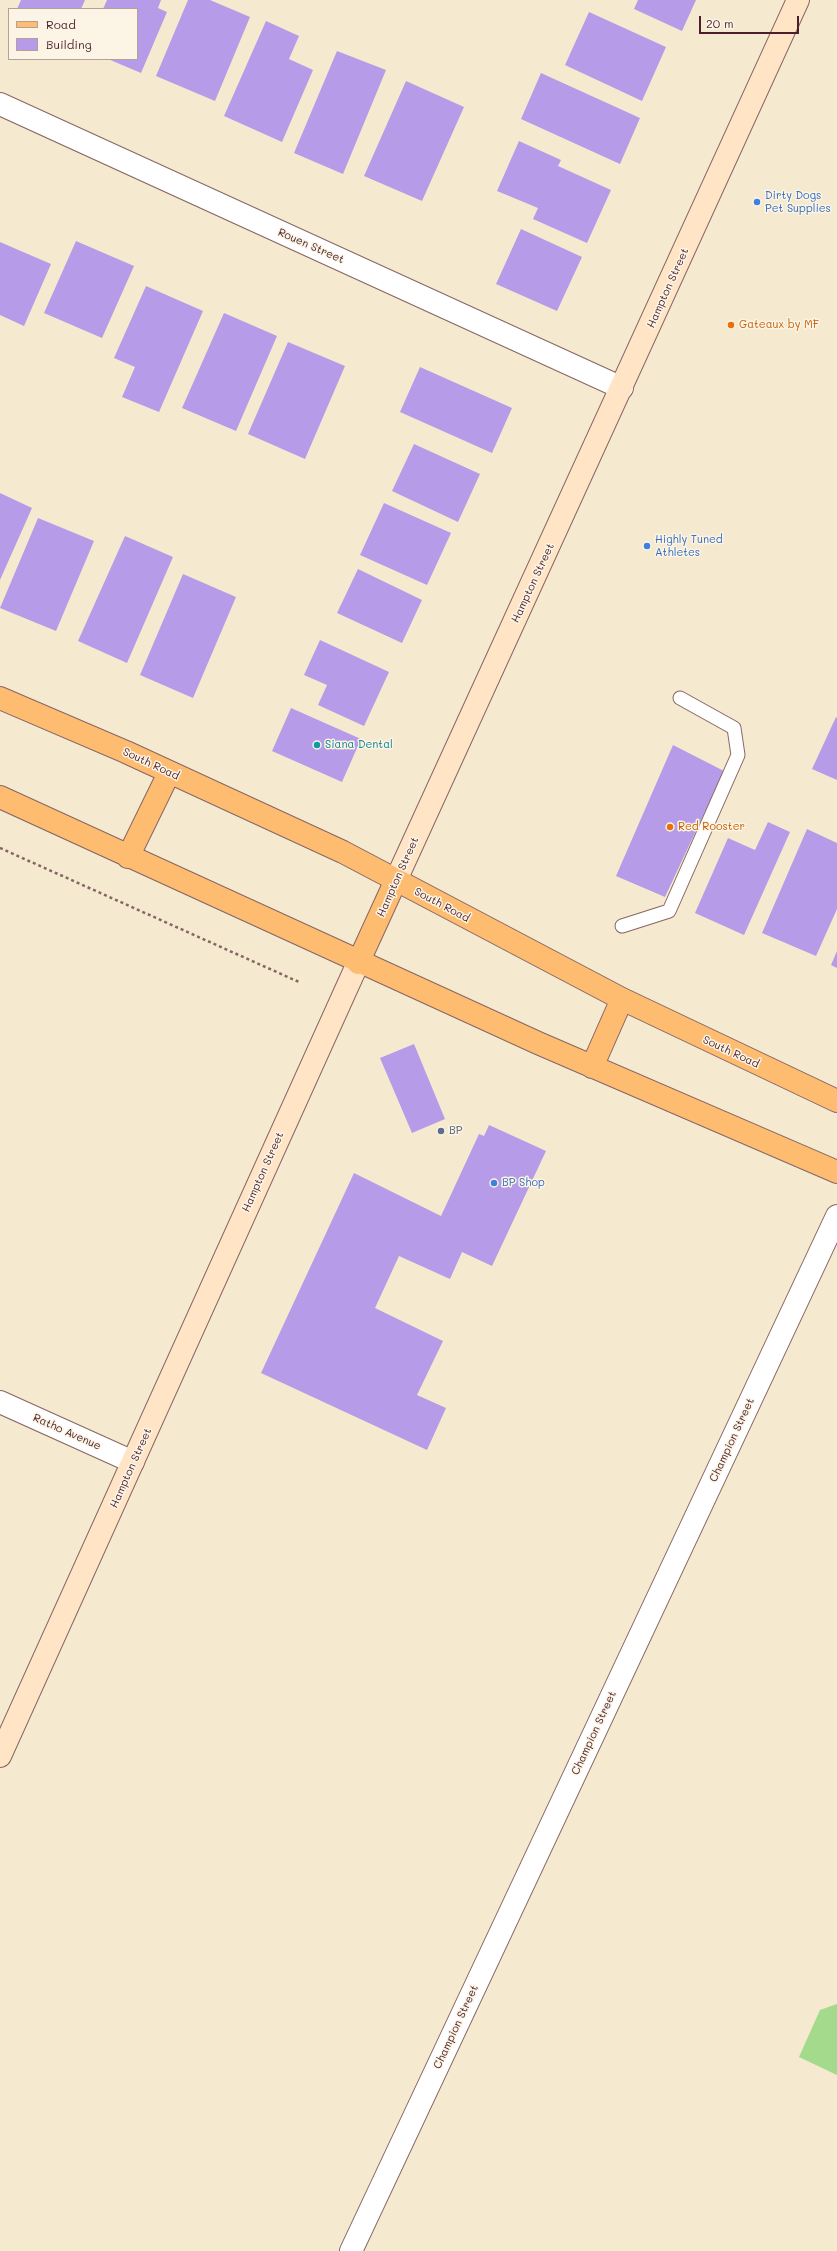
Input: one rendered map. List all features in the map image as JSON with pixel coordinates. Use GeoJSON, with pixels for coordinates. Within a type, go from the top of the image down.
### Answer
{"type":"FeatureCollection","features":[{"type":"Feature","properties":{"kind":"main road","name":"Hampton Street"},"geometry":{"type":"LineString","coordinates":[[0,1756],[358,963],[798,0]]}},
{"type":"Feature","properties":{"kind":"main road","name":"South Road"},"geometry":{"type":"LineString","coordinates":[[0,698],[126,752],[343,852],[622,999],[837,1101]]}},
{"type":"Feature","properties":{"kind":"main road"},"geometry":{"type":"LineString","coordinates":[[128,857],[169,773]]}},
{"type":"Feature","properties":{"kind":"main road"},"geometry":{"type":"LineString","coordinates":[[0,797],[358,963],[592,1067],[837,1172]]}},
{"type":"Feature","properties":{"kind":"main road"},"geometry":{"type":"LineString","coordinates":[[592,1067],[622,999]]}},
{"type":"Feature","properties":{"kind":"street","name":"Rouen Street"},"geometry":{"type":"LineString","coordinates":[[0,104],[622,388]]}},
{"type":"Feature","properties":{"kind":"street","name":"Champion Street"},"geometry":{"type":"LineString","coordinates":[[351,2251],[837,1216]]}},
{"type":"Feature","properties":{"kind":"street","name":"Ratho Avenue"},"geometry":{"type":"LineString","coordinates":[[0,1402],[133,1462]]}},
{"type":"Feature","properties":{"kind":"lane"},"geometry":{"type":"LineString","coordinates":[[622,926],[669,911],[738,755],[734,728],[680,698]]}},
{"type":"Feature","properties":{"kind":"path"},"geometry":{"type":"LineString","coordinates":[[0,848],[299,982]]}},
{"type":"Feature","properties":{"kind":"green space"},"geometry":{"type":"Polygon","coordinates":[[[837,2004],[837,2075],[799,2057],[820,2010],[837,2004]]]}},
{"type":"Feature","properties":{"kind":"building"},"geometry":{"type":"Polygon","coordinates":[[[21,0],[85,0],[81,8],[17,8],[21,0]]]}},
{"type":"Feature","properties":{"kind":"building"},"geometry":{"type":"Polygon","coordinates":[[[107,0],[161,0],[158,8],[167,12],[141,73],[110,60],[138,60],[138,8],[103,8],[107,0]]]}},
{"type":"Feature","properties":{"kind":"building"},"geometry":{"type":"Polygon","coordinates":[[[188,0],[210,0],[250,17],[215,101],[156,76],[188,0]]]}},
{"type":"Feature","properties":{"kind":"building"},"geometry":{"type":"Polygon","coordinates":[[[638,0],[696,0],[682,31],[634,9],[638,0]]]}},
{"type":"Feature","properties":{"kind":"building"},"geometry":{"type":"Polygon","coordinates":[[[589,12],[666,47],[642,101],[565,65],[589,12]]]}},
{"type":"Feature","properties":{"kind":"building"},"geometry":{"type":"Polygon","coordinates":[[[266,21],[299,36],[289,59],[313,70],[282,142],[224,116],[266,21]]]}},
{"type":"Feature","properties":{"kind":"building"},"geometry":{"type":"Polygon","coordinates":[[[337,51],[386,70],[343,174],[294,153],[337,51]]]}},
{"type":"Feature","properties":{"kind":"building"},"geometry":{"type":"Polygon","coordinates":[[[541,73],[640,118],[620,164],[521,119],[541,73]]]}},
{"type":"Feature","properties":{"kind":"building"},"geometry":{"type":"Polygon","coordinates":[[[406,81],[464,107],[422,201],[364,176],[406,81]]]}},
{"type":"Feature","properties":{"kind":"building"},"geometry":{"type":"Polygon","coordinates":[[[519,141],[561,160],[558,166],[611,190],[587,243],[533,219],[538,208],[497,191],[519,141]]]}},
{"type":"Feature","properties":{"kind":"building"},"geometry":{"type":"Polygon","coordinates":[[[521,229],[582,257],[557,311],[496,284],[521,229]]]}},
{"type":"Feature","properties":{"kind":"building"},"geometry":{"type":"Polygon","coordinates":[[[76,241],[134,266],[102,338],[44,313],[76,241]]]}},
{"type":"Feature","properties":{"kind":"building"},"geometry":{"type":"Polygon","coordinates":[[[0,242],[51,264],[24,326],[0,315],[0,242]]]}},
{"type":"Feature","properties":{"kind":"building"},"geometry":{"type":"Polygon","coordinates":[[[146,286],[203,311],[159,412],[122,397],[135,367],[114,358],[146,286]]]}},
{"type":"Feature","properties":{"kind":"building"},"geometry":{"type":"Polygon","coordinates":[[[224,313],[277,336],[236,431],[182,408],[224,313]]]}},
{"type":"Feature","properties":{"kind":"building"},"geometry":{"type":"Polygon","coordinates":[[[288,342],[345,366],[305,459],[248,434],[288,342]]]}},
{"type":"Feature","properties":{"kind":"building"},"geometry":{"type":"Polygon","coordinates":[[[420,367],[512,408],[492,453],[400,412],[420,367]]]}},
{"type":"Feature","properties":{"kind":"building"},"geometry":{"type":"Polygon","coordinates":[[[414,444],[480,474],[458,522],[392,491],[414,444]]]}},
{"type":"Feature","properties":{"kind":"building"},"geometry":{"type":"Polygon","coordinates":[[[0,493],[32,508],[0,580],[0,493]]]}},
{"type":"Feature","properties":{"kind":"building"},"geometry":{"type":"Polygon","coordinates":[[[384,503],[451,533],[427,585],[360,555],[384,503]]]}},
{"type":"Feature","properties":{"kind":"building"},"geometry":{"type":"Polygon","coordinates":[[[38,518],[94,541],[56,631],[0,608],[38,518]]]}},
{"type":"Feature","properties":{"kind":"building"},"geometry":{"type":"Polygon","coordinates":[[[125,536],[173,557],[127,663],[78,641],[125,536]]]}},
{"type":"Feature","properties":{"kind":"building"},"geometry":{"type":"Polygon","coordinates":[[[358,569],[422,600],[402,643],[337,613],[358,569]]]}},
{"type":"Feature","properties":{"kind":"building"},"geometry":{"type":"Polygon","coordinates":[[[183,574],[236,597],[193,698],[140,675],[183,574]]]}},
{"type":"Feature","properties":{"kind":"building"},"geometry":{"type":"Polygon","coordinates":[[[320,640],[389,672],[364,726],[318,705],[327,685],[304,675],[320,640]]]}},
{"type":"Feature","properties":{"kind":"building","name":"Siana Dental"},"geometry":{"type":"Polygon","coordinates":[[[291,708],[361,739],[342,782],[272,751],[291,708]]]}},
{"type":"Feature","properties":{"kind":"building"},"geometry":{"type":"Polygon","coordinates":[[[836,717],[837,718],[837,780],[812,769],[836,717]]]}},
{"type":"Feature","properties":{"kind":"building"},"geometry":{"type":"Polygon","coordinates":[[[673,745],[724,771],[665,897],[616,876],[673,745]]]}},
{"type":"Feature","properties":{"kind":"building"},"geometry":{"type":"Polygon","coordinates":[[[768,822],[790,832],[744,935],[695,913],[728,838],[755,850],[768,822]]]}},
{"type":"Feature","properties":{"kind":"building"},"geometry":{"type":"Polygon","coordinates":[[[807,829],[837,843],[837,909],[816,956],[762,933],[807,829]]]}},
{"type":"Feature","properties":{"kind":"building"},"geometry":{"type":"Polygon","coordinates":[[[837,951],[837,968],[831,965],[837,951]]]}},
{"type":"Feature","properties":{"kind":"building"},"geometry":{"type":"Polygon","coordinates":[[[414,1044],[445,1119],[412,1133],[380,1058],[414,1044]]]}},
{"type":"Feature","properties":{"kind":"building"},"geometry":{"type":"Polygon","coordinates":[[[489,1125],[546,1151],[492,1266],[462,1252],[450,1279],[399,1256],[375,1308],[443,1341],[417,1395],[446,1408],[427,1450],[261,1373],[354,1173],[441,1216],[479,1134],[484,1136],[489,1125]]]}},
{"type":"Feature","properties":{"kind":"place","name":"Dirty Dogs Pet Supplies"},"geometry":{"type":"Point","coordinates":[757,202]}},
{"type":"Feature","properties":{"kind":"place","name":"Gateaux by MF"},"geometry":{"type":"Point","coordinates":[731,325]}},
{"type":"Feature","properties":{"kind":"place","name":"Highly Tuned Athletes"},"geometry":{"type":"Point","coordinates":[647,546]}},
{"type":"Feature","properties":{"kind":"place","name":"Siana Dental"},"geometry":{"type":"Point","coordinates":[317,745]}},
{"type":"Feature","properties":{"kind":"place","name":"Red Rooster"},"geometry":{"type":"Point","coordinates":[670,827]}},
{"type":"Feature","properties":{"kind":"place","name":"BP"},"geometry":{"type":"Point","coordinates":[441,1131]}},
{"type":"Feature","properties":{"kind":"place","name":"BP Shop"},"geometry":{"type":"Point","coordinates":[494,1183]}}]}
